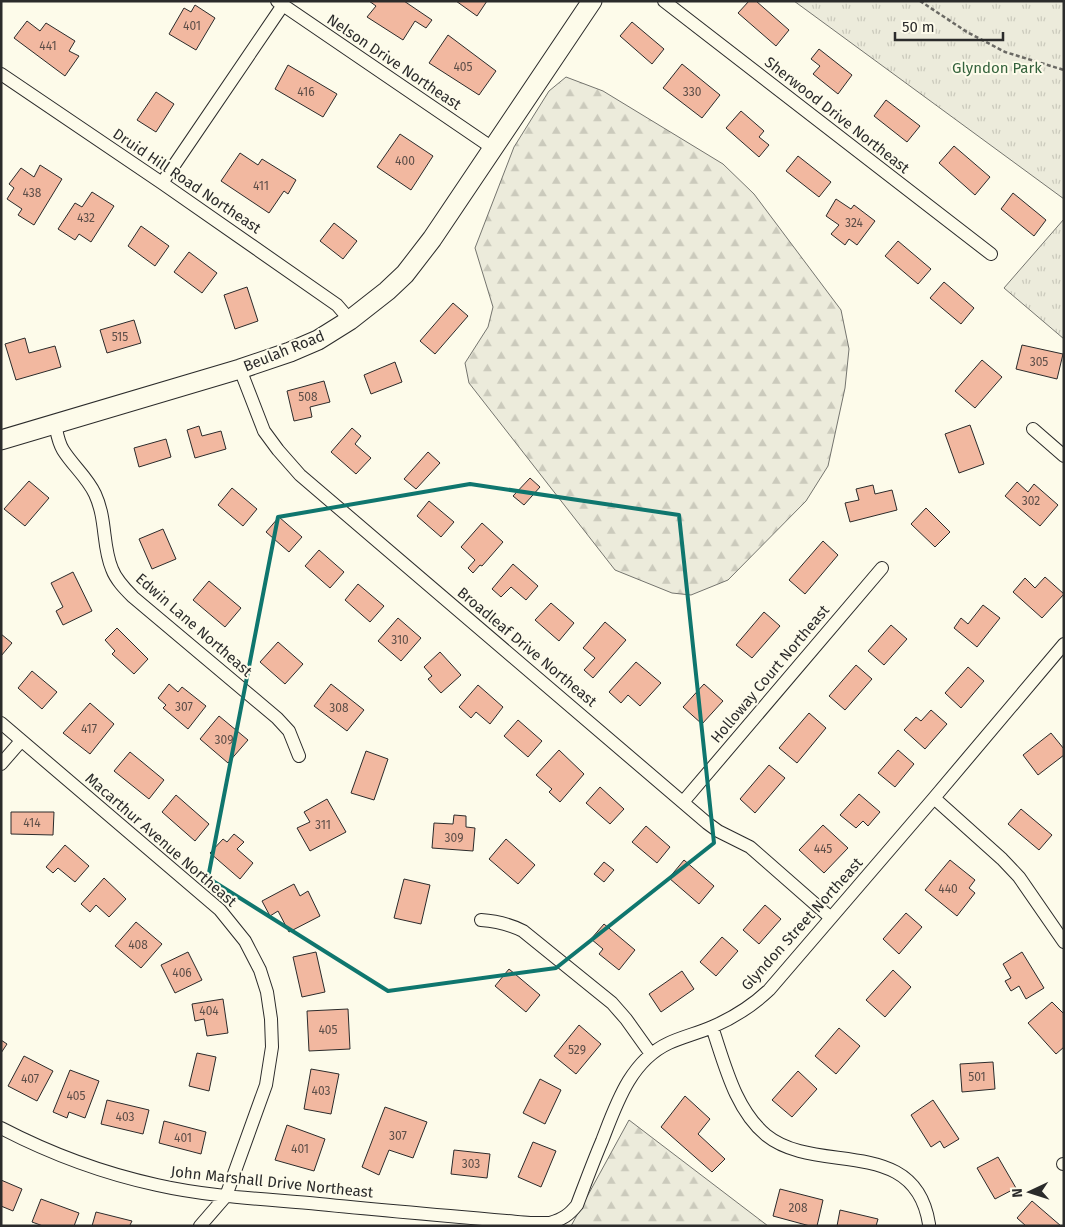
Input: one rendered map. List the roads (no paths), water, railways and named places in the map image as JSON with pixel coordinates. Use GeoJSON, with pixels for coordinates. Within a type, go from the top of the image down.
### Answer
{"type":"FeatureCollection","features":[{"type":"Feature","properties":{"kind":"main road","name":"Beulah Road"},"geometry":{"type":"LineString","coordinates":[[1,440],[240,369],[290,352],[318,340],[374,303],[405,274],[432,239],[592,1]]}},
{"type":"Feature","properties":{"kind":"street","name":"Sherwood Drive Northeast"},"geometry":{"type":"LineString","coordinates":[[664,1],[991,254]]}},
{"type":"Feature","properties":{"kind":"street","name":"Nelson Drive Northeast"},"geometry":{"type":"LineString","coordinates":[[280,3],[494,149]]}},
{"type":"Feature","properties":{"kind":"street"},"geometry":{"type":"LineString","coordinates":[[162,183],[280,3]]}},
{"type":"Feature","properties":{"kind":"street","name":"Druid Hill Road Northeast"},"geometry":{"type":"LineString","coordinates":[[1,74],[337,304],[350,320]]}},
{"type":"Feature","properties":{"kind":"street","name":"Broadleaf Drive Northeast"},"geometry":{"type":"LineString","coordinates":[[240,369],[264,430],[278,450],[300,474],[718,832],[741,842],[756,852],[831,918]]}},
{"type":"Feature","properties":{"kind":"street","name":"Edwin Lane Northeast"},"geometry":{"type":"LineString","coordinates":[[55,424],[62,449],[87,479],[95,494],[102,512],[108,557],[112,570],[119,581],[133,597],[278,718],[289,731],[300,756]]}},
{"type":"Feature","properties":{"kind":"street"},"geometry":{"type":"LineString","coordinates":[[1033,429],[1064,456]]}},
{"type":"Feature","properties":{"kind":"street","name":"Holloway Court Northeast"},"geometry":{"type":"LineString","coordinates":[[683,802],[882,568]]}},
{"type":"Feature","properties":{"kind":"street","name":"Glyndon Street Northeast"},"geometry":{"type":"LineString","coordinates":[[550,1224],[569,1215],[576,1205],[620,1097],[638,1067],[651,1054],[668,1043],[712,1027],[736,1015],[757,1001],[769,990],[1064,644]]}},
{"type":"Feature","properties":{"kind":"street","name":"Macarthur Avenue Northeast"},"geometry":{"type":"LineString","coordinates":[[1,723],[220,910],[245,941],[260,970],[267,992],[271,1019],[272,1047],[269,1071],[226,1196],[200,1226]]}},
{"type":"Feature","properties":{"kind":"street"},"geometry":{"type":"LineString","coordinates":[[1,764],[22,741]]}},
{"type":"Feature","properties":{"kind":"street"},"geometry":{"type":"LineString","coordinates":[[934,798],[1002,859],[1019,877],[1064,942]]}},
{"type":"Feature","properties":{"kind":"street"},"geometry":{"type":"LineString","coordinates":[[481,920],[494,920],[509,924],[523,932],[612,1004],[626,1019],[651,1054]]}},
{"type":"Feature","properties":{"kind":"street"},"geometry":{"type":"LineString","coordinates":[[712,1027],[738,1098],[755,1125],[767,1136],[798,1152],[856,1160],[887,1168],[903,1177],[915,1189],[922,1201],[929,1224]]}},
{"type":"Feature","properties":{"kind":"street","name":"John Marshall Drive Northeast"},"geometry":{"type":"LineString","coordinates":[[1,1128],[71,1160],[114,1175],[158,1186],[226,1196],[550,1224]]}},
{"type":"Feature","properties":{"kind":"park label","name":"Glyndon Park"},"geometry":{"type":"Point","coordinates":[997,68]}}]}
